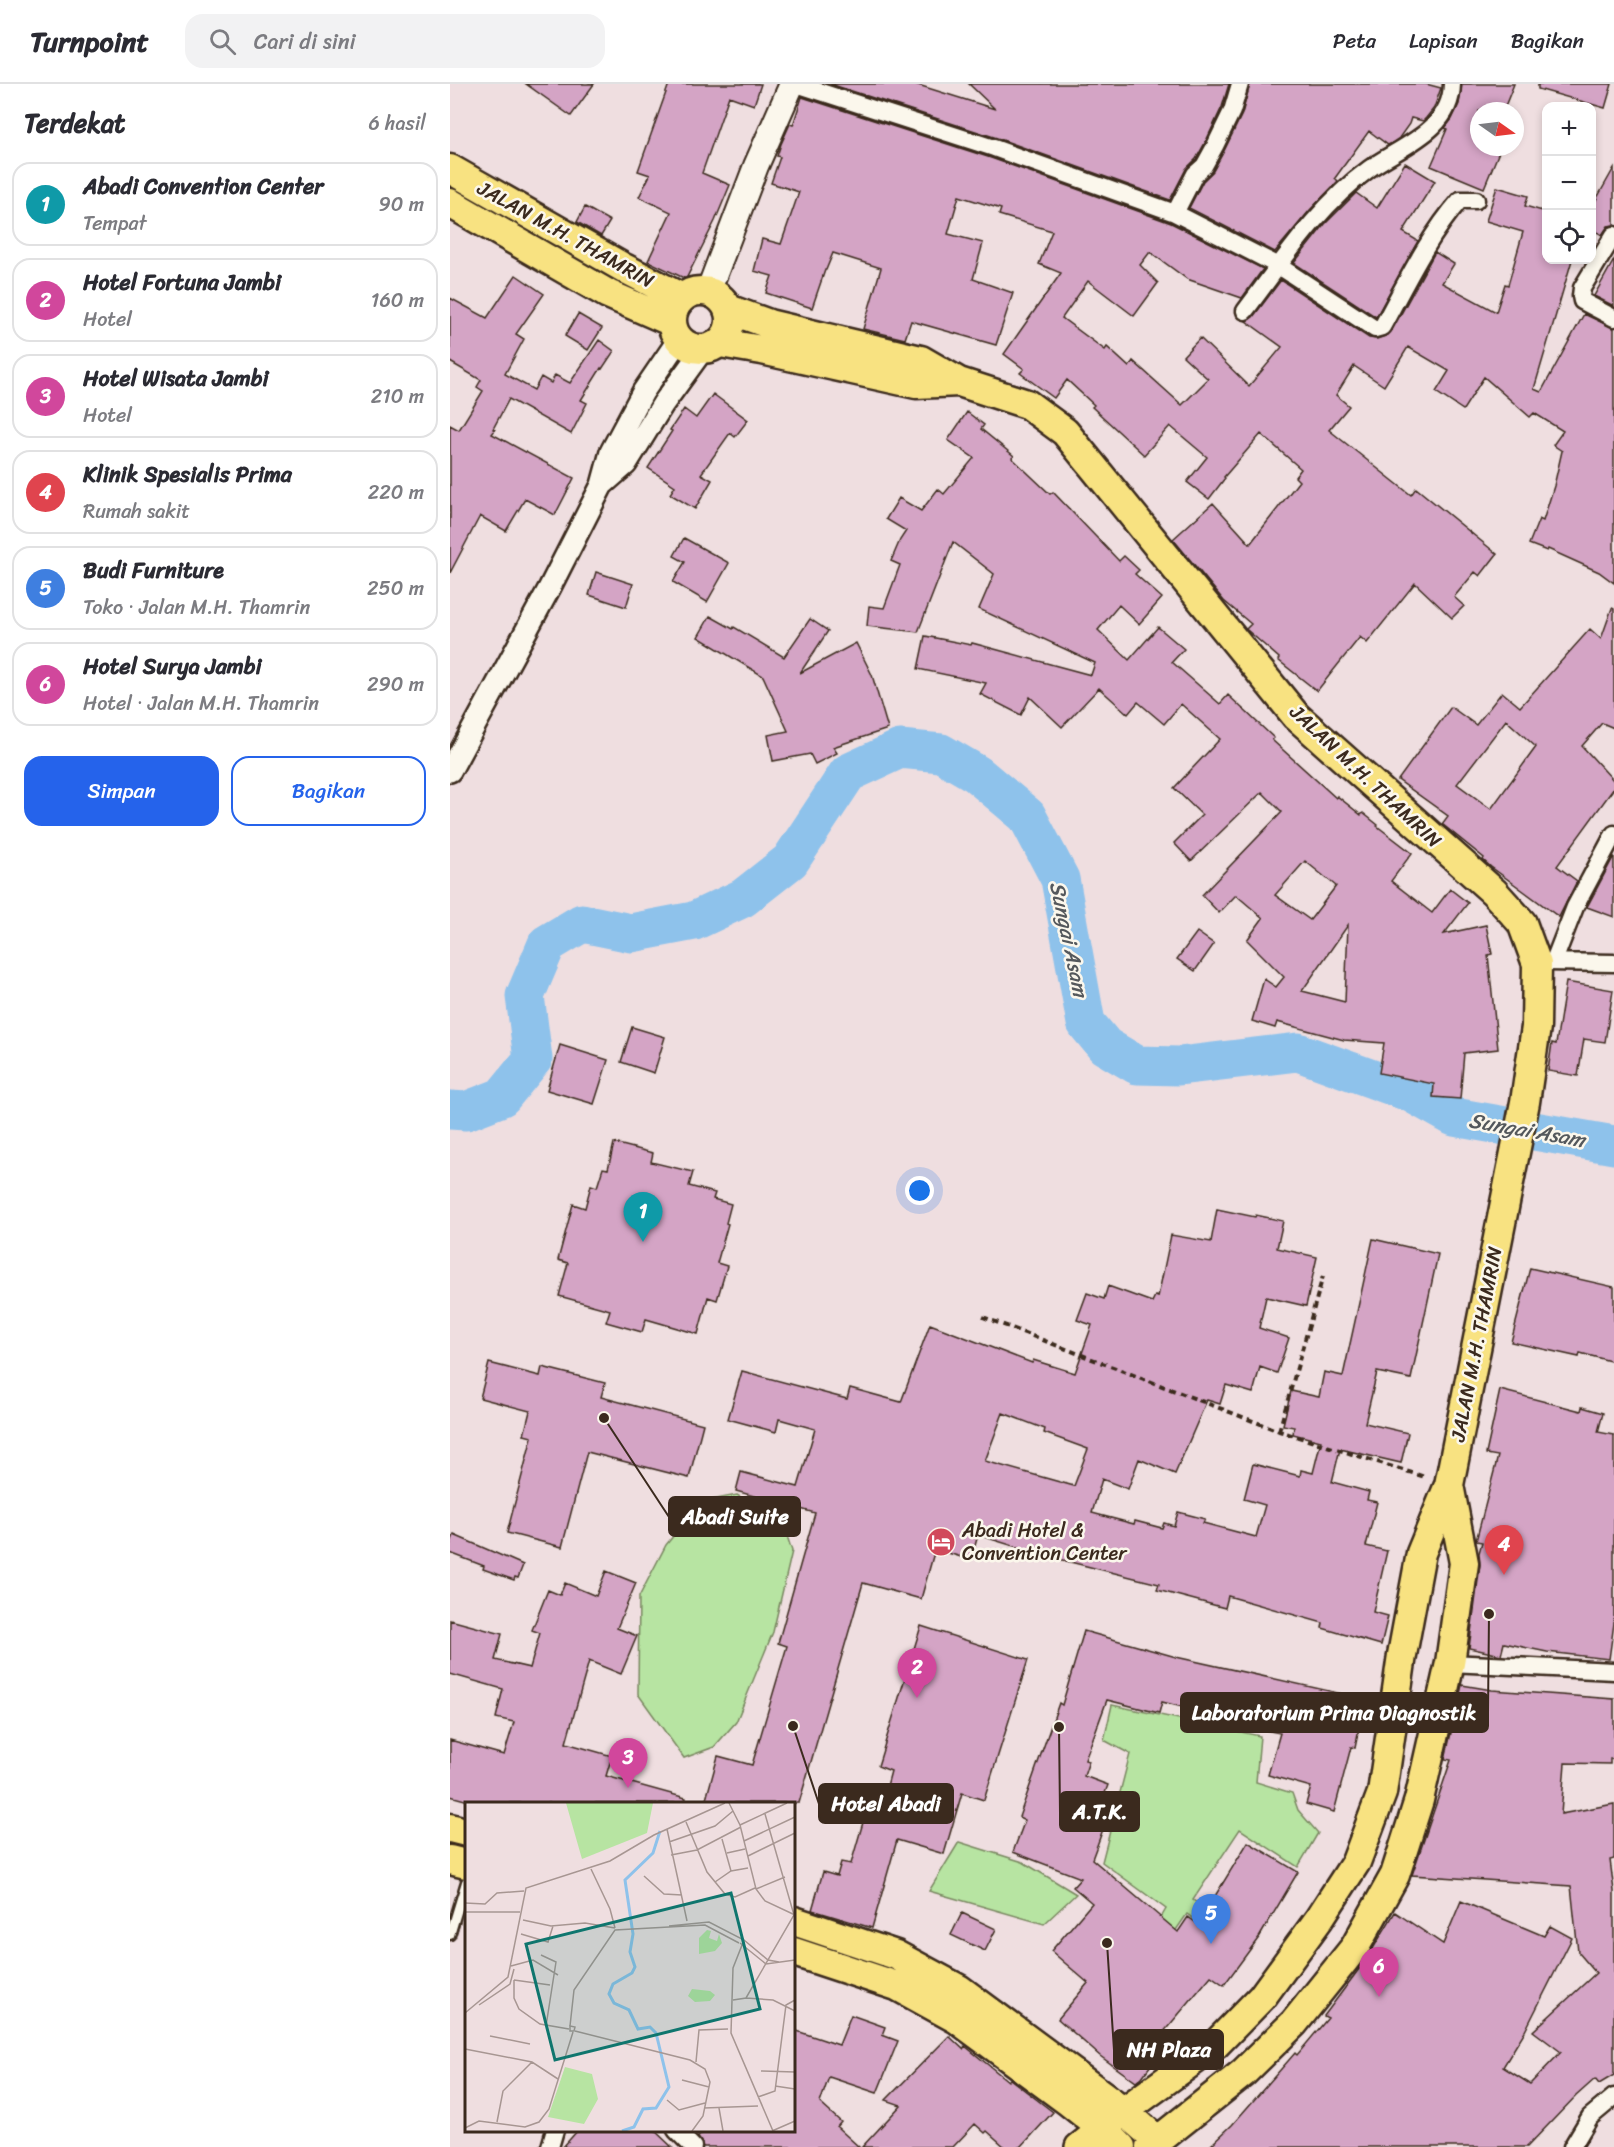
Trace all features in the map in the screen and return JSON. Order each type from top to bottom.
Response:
[{"type":"highway","name":"JALAN M.H. THAMRIN","points":[[450,170],[624,268],[699,322]]},
{"type":"highway","name":"JALAN M.H. THAMRIN","points":[[450,203],[608,294],[699,322],[770,324],[921,360],[959,382],[1027,404],[1065,432],[1296,716],[1494,892],[1522,923],[1546,962],[1525,1102],[1449,1485],[1421,1553],[1402,1655],[1382,1793],[1356,1862],[1319,1919],[1262,1997],[1215,2044],[1116,2129]]},
{"type":"highway","name":"JALAN M.H. THAMRIN","points":[[1157,2145],[1243,2073],[1294,2023],[1355,1947],[1395,1875],[1419,1800],[1450,1663],[1464,1563],[1449,1485]]},
{"type":"highway","points":[[450,1828],[465,1832]]},
{"type":"highway","points":[[450,1860],[465,1864]]},
{"type":"highway","points":[[795,1921],[896,1955],[959,1989],[1116,2129]]},
{"type":"highway","points":[[795,1952],[897,1986],[957,2019],[1116,2129],[1157,2145]]},
{"type":"main road","points":[[699,322],[756,166],[794,84]]},
{"type":"main road","points":[[1079,2147],[1116,2129]]},
{"type":"street","points":[[794,84],[994,148],[1175,213],[1279,266],[1375,329],[1382,327],[1438,227],[1460,200],[1476,200]]},
{"type":"street","points":[[1175,213],[1196,174],[1204,166],[1215,146],[1232,111],[1240,84]]},
{"type":"street","points":[[1245,311],[1314,221],[1346,188],[1371,168],[1405,148],[1434,126],[1444,114],[1452,92],[1452,84]]},
{"type":"street","points":[[1614,235],[1582,288],[1581,296],[1582,301],[1614,318]]},
{"type":"street","points":[[450,771],[550,587],[602,485],[626,464],[663,404],[699,322]]},
{"type":"street","points":[[1614,834],[1546,962],[1614,963]]},
{"type":"street","points":[[1450,1663],[1614,1671]]},
{"type":"street","points":[[1572,2147],[1590,2117],[1614,2097]]},
{"type":"street","points":[[550,2147],[554,2132]]},
{"type":"street","points":[[678,2132],[693,2147]]},
{"type":"lane","points":[[450,1935],[465,1885]]},
{"type":"path","points":[[1279,1431],[1323,1276]]},
{"type":"path","points":[[983,1317],[1279,1431],[1449,1485]]},
{"type":"green space","points":[[737,1495],[783,1524],[792,1551],[773,1632],[736,1722],[714,1747],[684,1758],[638,1694],[639,1597],[666,1545],[701,1502]]},
{"type":"green space","points":[[1112,1705],[1260,1736],[1256,1782],[1292,1793],[1298,1810],[1318,1833],[1298,1867],[1240,1829],[1193,1900],[1250,1939],[1239,1950],[1187,1914],[1165,1946],[1151,1935],[1166,1909],[1102,1862],[1130,1754],[1104,1740]]},
{"type":"green space","points":[[959,1842],[1023,1862],[1076,1894],[1044,1924],[929,1891]]},
{"type":"building","points":[[526,84],[594,84],[571,116]]},
{"type":"building","points":[[669,84],[761,84],[754,105],[729,96],[702,173],[730,185],[686,279],[648,261],[671,212],[639,197],[650,175],[638,171]]},
{"type":"building","points":[[830,84],[915,84],[995,109],[969,84],[1229,84],[1222,107],[1206,141],[1196,159],[1186,169],[1170,200],[997,138]]},
{"type":"building","points":[[1250,84],[1426,84],[1441,88],[1434,108],[1426,118],[1423,121],[1411,118],[1399,138],[1390,144],[1388,145],[1369,131],[1335,178],[1338,181],[1275,252],[1189,208],[1203,181],[1213,171],[1224,151],[1242,114]]},
{"type":"building","points":[[1462,84],[1514,84],[1507,102],[1470,102],[1470,156],[1497,156],[1484,188],[1431,166],[1447,129],[1445,128],[1459,104]]},
{"type":"building","points":[[1538,84],[1612,84],[1605,108],[1596,105],[1596,102],[1584,102],[1538,89]]},
{"type":"building","points":[[802,97],[991,158],[1171,223],[1263,269],[1242,298],[1187,279],[1150,252],[1140,265],[1158,283],[1134,316],[1088,281],[1062,318],[1105,350],[1107,347],[1129,367],[1133,361],[1182,405],[1208,379],[1183,356],[1200,338],[1249,386],[1282,347],[1246,321],[1253,317],[1281,280],[1369,338],[1377,339],[1391,332],[1435,252],[1454,264],[1442,283],[1496,312],[1505,284],[1508,285],[1523,232],[1486,221],[1497,187],[1528,196],[1525,206],[1542,211],[1542,264],[1571,264],[1534,389],[1541,392],[1584,314],[1614,328],[1614,583],[1599,572],[1548,549],[1547,551],[1529,544],[1539,519],[1543,521],[1554,486],[1562,451],[1553,445],[1563,431],[1534,413],[1530,417],[1484,377],[1463,410],[1436,392],[1449,371],[1408,347],[1384,386],[1354,366],[1336,395],[1349,406],[1329,430],[1411,495],[1416,488],[1497,554],[1480,576],[1475,572],[1454,597],[1464,606],[1452,618],[1415,583],[1367,643],[1360,637],[1317,691],[1278,660],[1279,658],[1246,629],[1251,624],[1224,601],[1173,539],[1213,503],[1250,544],[1299,481],[1295,477],[1301,469],[1261,434],[1224,477],[1209,499],[1187,482],[1207,457],[1170,426],[1144,455],[1092,407],[1094,405],[1067,380],[1054,398],[1020,373],[1024,369],[1004,354],[1061,273],[1039,264],[1052,231],[999,215],[1001,209],[959,196],[948,234],[983,243],[973,279],[1013,293],[996,345],[911,321],[905,339],[863,329],[881,268],[833,253],[812,308],[766,293],[772,276],[754,271],[762,239],[781,244],[799,192],[771,183],[780,157],[777,156],[781,144],[790,124],[793,125]]},
{"type":"building","points":[[1405,163],[1435,181],[1403,232],[1418,241],[1376,317],[1294,263],[1325,224],[1356,193],[1377,208]]},
{"type":"building","points":[[1614,168],[1614,225],[1608,226],[1602,235],[1596,231],[1596,200]]},
{"type":"building","points":[[585,207],[610,221],[601,236],[577,222]]},
{"type":"building","points":[[1614,260],[1614,306],[1594,296]]},
{"type":"building","points":[[516,275],[544,294],[516,334],[524,339],[505,374],[534,390],[541,377],[551,383],[555,375],[570,383],[599,340],[614,351],[581,400],[587,403],[571,434],[509,399],[492,434],[574,478],[555,515],[525,499],[506,531],[480,516],[450,573],[450,425],[459,430],[483,391],[477,387],[481,380],[450,362],[450,298],[487,318]]},
{"type":"building","points":[[578,314],[602,328],[588,350],[565,336]]},
{"type":"building","points":[[713,394],[748,420],[735,437],[730,433],[701,474],[712,480],[695,509],[670,494],[675,486],[648,468],[684,409],[696,418]]},
{"type":"building","points":[[967,412],[984,425],[981,429],[1014,456],[1012,458],[1050,494],[1053,492],[1119,561],[1124,556],[1139,570],[1135,574],[1162,598],[1139,624],[1119,605],[1098,630],[1129,660],[1158,627],[1184,649],[1172,662],[1220,704],[1228,695],[1274,738],[1272,740],[1336,798],[1337,796],[1361,815],[1363,813],[1412,853],[1391,881],[1432,913],[1450,889],[1468,903],[1444,934],[1486,925],[1492,954],[1488,955],[1498,1049],[1464,1053],[1460,1099],[1433,1097],[1434,1084],[1379,1073],[1384,1043],[1344,1040],[1277,1022],[1275,1028],[1252,1021],[1264,979],[1276,987],[1284,977],[1247,940],[1263,918],[1236,895],[1219,913],[1202,895],[1282,812],[1262,792],[1191,861],[1174,843],[1202,815],[1174,788],[1220,739],[1181,704],[1164,724],[1138,702],[1128,714],[1099,688],[1062,727],[1030,697],[1021,715],[980,694],[986,683],[918,669],[925,636],[971,645],[972,643],[1091,675],[1095,663],[979,609],[994,574],[953,542],[918,632],[867,626],[869,606],[884,608],[900,565],[891,561],[906,531],[886,519],[899,498],[921,511],[938,489],[944,494],[974,458],[948,440]],"holes":[[[1305,861],[1336,886],[1310,920],[1275,895]],[[1348,925],[1345,1002],[1302,991]]]},
{"type":"building","points":[[684,538],[729,563],[707,602],[673,582],[685,562],[674,556]]},
{"type":"building","points":[[596,572],[633,584],[626,607],[589,595]]},
{"type":"building","points":[[1612,608],[1614,609],[1614,728],[1602,723],[1582,746],[1614,781],[1614,788],[1557,866],[1577,881],[1559,917],[1491,867],[1483,860],[1484,858],[1442,824],[1448,816],[1398,780],[1451,707],[1476,725],[1502,692],[1520,707],[1590,629],[1601,639]],"holes":[[[1506,720],[1536,747],[1491,809],[1457,784]]]},
{"type":"building","points":[[710,616],[733,629],[734,627],[784,657],[810,619],[828,631],[800,673],[856,643],[872,675],[888,729],[833,747],[837,753],[815,764],[810,754],[773,761],[768,735],[788,731],[763,676],[698,637]]},
{"type":"building","points":[[1614,856],[1614,917],[1587,907]]},
{"type":"building","points":[[1197,932],[1214,944],[1195,971],[1177,959]]},
{"type":"building","points":[[1566,982],[1613,990],[1605,1042],[1584,1039],[1578,1076],[1548,1071],[1552,1043],[1556,1044]]},
{"type":"building","points":[[632,1027],[665,1037],[654,1073],[621,1062]]},
{"type":"building","points":[[560,1045],[608,1060],[594,1104],[547,1090]]},
{"type":"building","points":[[614,1143],[653,1153],[651,1162],[693,1172],[689,1186],[715,1193],[713,1199],[731,1204],[717,1263],[727,1266],[717,1300],[708,1297],[698,1334],[646,1319],[642,1332],[606,1322],[610,1310],[559,1296],[568,1263],[558,1260],[573,1204],[585,1208],[591,1185],[597,1187],[603,1168],[608,1169]]},
{"type":"building","points":[[1217,1209],[1283,1221],[1277,1248],[1317,1257],[1306,1306],[1266,1297],[1259,1328],[1289,1338],[1277,1373],[1260,1367],[1253,1393],[1226,1385],[1220,1404],[1207,1400],[1175,1474],[1139,1459],[1128,1489],[1102,1479],[1092,1513],[1134,1524],[1135,1521],[1162,1528],[1164,1523],[1174,1526],[1178,1512],[1205,1519],[1203,1523],[1256,1537],[1265,1505],[1244,1499],[1253,1464],[1300,1476],[1301,1470],[1313,1473],[1321,1441],[1293,1434],[1294,1427],[1283,1425],[1291,1391],[1319,1397],[1324,1372],[1343,1376],[1373,1239],[1438,1254],[1411,1379],[1377,1372],[1365,1423],[1408,1433],[1401,1463],[1340,1449],[1332,1482],[1369,1492],[1367,1500],[1377,1502],[1366,1546],[1387,1551],[1373,1612],[1388,1616],[1381,1645],[1322,1628],[1323,1623],[1228,1596],[1225,1608],[1157,1590],[1159,1584],[1046,1556],[978,1535],[971,1560],[935,1549],[921,1599],[863,1583],[799,1803],[705,1802],[718,1756],[752,1765],[787,1646],[778,1643],[815,1513],[736,1491],[741,1472],[798,1487],[815,1429],[779,1419],[776,1432],[728,1419],[742,1371],[847,1399],[850,1388],[901,1402],[930,1324],[1032,1363],[1033,1360],[1075,1373],[1092,1325],[1077,1320],[1087,1293],[1104,1299],[1108,1286],[1152,1302],[1155,1296],[1158,1297],[1171,1235],[1211,1242]],"holes":[[[1003,1413],[1045,1429],[1044,1433],[1088,1449],[1074,1486],[985,1461]]]},
{"type":"building","points":[[1530,1268],[1614,1287],[1614,1362],[1580,1353],[1579,1357],[1511,1342]]},
{"type":"building","points":[[489,1363],[540,1376],[542,1367],[605,1383],[601,1397],[703,1424],[689,1478],[587,1452],[562,1547],[507,1533],[532,1437],[524,1435],[530,1411],[480,1398]]},
{"type":"building","points":[[1500,1390],[1581,1411],[1582,1407],[1603,1413],[1598,1432],[1614,1435],[1614,1623],[1609,1659],[1547,1652],[1504,1643],[1501,1655],[1469,1648],[1482,1542],[1476,1541],[1498,1456],[1486,1454]]},
{"type":"building","points":[[454,1535],[523,1565],[518,1578],[515,1577],[514,1580],[483,1569],[484,1566],[450,1553]]},
{"type":"building","points":[[606,1571],[636,1583],[617,1628],[637,1636],[621,1674],[589,1661],[566,1743],[612,1756],[606,1776],[686,1798],[685,1802],[472,1802],[450,1796],[450,1740],[504,1755],[514,1722],[496,1718],[503,1689],[450,1674],[450,1620],[502,1634],[495,1660],[530,1668],[540,1633],[532,1630],[548,1590],[560,1595],[565,1583],[596,1596]]},
{"type":"building","points":[[921,1626],[1028,1660],[984,1800],[962,1793],[944,1854],[897,1840],[872,1928],[812,1910],[823,1872],[837,1876],[841,1862],[851,1864],[866,1812],[879,1816],[891,1771],[878,1766]]},
{"type":"building","points":[[1084,1631],[1176,1657],[1365,1699],[1355,1748],[1351,1747],[1334,1812],[1306,1804],[1311,1787],[1268,1775],[1280,1733],[1162,1702],[1159,1713],[1107,1700],[1085,1760],[1089,1761],[1084,1776],[1108,1785],[1105,1793],[1115,1797],[1092,1859],[1178,1932],[1188,1917],[1198,1924],[1248,1842],[1298,1872],[1260,1936],[1224,1985],[1211,1976],[1151,2047],[1160,2053],[1136,2082],[1100,2056],[1058,2019],[1088,1983],[1051,1951],[1092,1903],[1073,1887],[1081,1878],[1013,1852],[1025,1820],[1019,1817],[1059,1703],[1062,1705]]},
{"type":"building","points":[[1462,1685],[1492,1690],[1614,1699],[1614,1759],[1610,1759],[1610,1764],[1565,1763],[1561,1814],[1614,1804],[1614,1859],[1610,1860],[1614,1891],[1614,2075],[1599,2084],[1595,2079],[1527,2147],[1209,2147],[1232,2125],[1295,2053],[1297,2055],[1328,2018],[1324,2016],[1368,1957],[1395,1912],[1443,1944],[1461,1901],[1544,1936],[1550,1926],[1572,1938],[1525,2031],[1503,2067],[1530,2084],[1561,2052],[1533,2031],[1596,1973],[1578,1952],[1571,1886],[1412,1875],[1451,1760],[1445,1759]]},
{"type":"building","points":[[962,1913],[996,1929],[985,1951],[951,1935]]},
{"type":"building","points":[[851,2015],[885,2027],[882,2035],[898,2041],[877,2093],[829,2077],[820,2103],[841,2122],[837,2127],[859,2147],[703,2147],[698,2137],[703,2132],[795,2132],[795,2030],[839,2045]]},
{"type":"building","points":[[949,2036],[963,2049],[965,2046],[1008,2081],[1010,2079],[1053,2112],[1021,2147],[1005,2147],[975,2124],[953,2147],[862,2147],[901,2105],[886,2100]]},
{"type":"building","points":[[576,2132],[656,2132],[672,2147],[563,2147]]},
{"type":"waterway","name":"Sungai Asam","points":[[450,1110],[466,1111],[502,1097],[533,1059],[525,996],[547,944],[582,923],[631,933],[694,921],[743,898],[790,861],[848,773],[900,749],[941,753],[977,774],[1027,816],[1060,879],[1086,1023],[1105,1046],[1137,1065],[1179,1066],[1298,1052],[1411,1093],[1454,1117],[1614,1145]]},
{"type":"place","name":"Abadi Convention Center","points":[[643,1242]]},
{"type":"place","name":"Abadi Suite","points":[[604,1418]]},
{"type":"place","name":"Abadi Hotel & Convention Center","points":[[941,1542]]},
{"type":"place","name":"Klinik Spesialis Prima","points":[[1504,1575]]},
{"type":"place","name":"Laboratorium Prima Diagnostik","points":[[1489,1614]]},
{"type":"place","name":"Hotel Fortuna Jambi","points":[[917,1698]]},
{"type":"place","name":"Hotel Abadi","points":[[793,1726]]},
{"type":"place","name":"A.T.K.","points":[[1059,1727]]},
{"type":"place","name":"Hotel Wisata Jambi","points":[[628,1788]]},
{"type":"place","name":"NH Plaza","points":[[1107,1943]]},
{"type":"place","name":"Budi Furniture","points":[[1211,1944]]},
{"type":"place","name":"Hotel Surya Jambi","points":[[1379,1997]]}]
